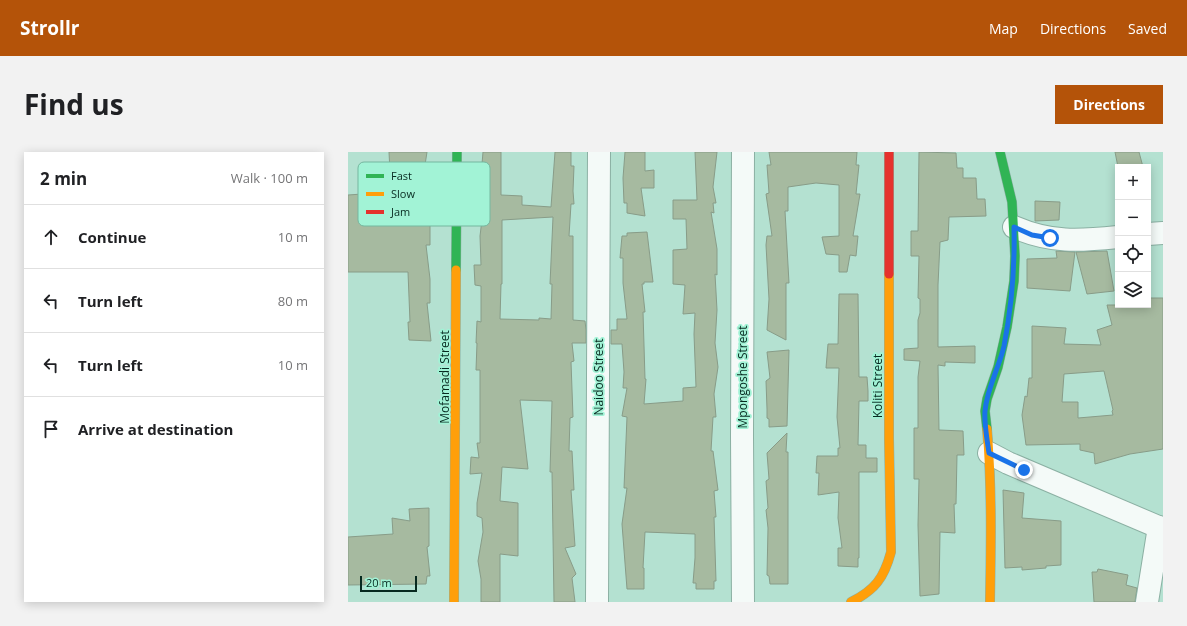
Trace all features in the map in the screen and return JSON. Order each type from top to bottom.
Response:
[{"type":"street","name":"Mofamadi Street","points":[[457,152],[457,162]]},
{"type":"street","name":"Naidoo Street","points":[[597,602],[599,152]]},
{"type":"street","name":"Mpongoshe Street","points":[[743,152],[743,602]]},
{"type":"street","name":"Koliti Street","points":[[851,602],[866,594],[883,576],[889,562],[891,552],[889,438],[889,152]]},
{"type":"street","points":[[990,602],[991,521],[989,453],[985,411],[987,399],[998,367],[1007,327],[1014,281],[1014,227],[1012,202],[1000,152]]},
{"type":"street","name":"Mofamadi Street","points":[[454,602],[457,226]]},
{"type":"street","points":[[1014,227],[1032,235],[1072,241],[1115,238]]},
{"type":"street","points":[[1151,234],[1163,233]]},
{"type":"street","points":[[989,453],[1013,465],[1161,528],[1147,602]]},
{"type":"building","points":[[389,152],[427,152],[425,162],[390,162]]},
{"type":"building","points":[[483,152],[501,152],[501,195],[522,196],[522,205],[551,207],[555,152],[571,152],[571,166],[574,166],[574,204],[571,204],[569,236],[573,236],[573,320],[585,321],[586,330],[586,343],[572,343],[574,361],[571,362],[573,417],[570,418],[569,451],[572,451],[574,490],[571,490],[575,546],[565,548],[576,574],[572,578],[575,602],[554,602],[552,472],[550,472],[552,401],[520,400],[528,469],[502,467],[500,501],[518,503],[518,556],[500,554],[500,602],[481,602],[481,579],[478,561],[483,532],[482,518],[477,516],[477,503],[482,473],[470,474],[471,457],[479,458],[477,443],[480,443],[480,370],[476,370],[476,343],[477,321],[481,322],[481,286],[475,285],[474,265],[481,265],[481,226],[490,226],[490,162],[482,162]],"holes":[[[553,217],[550,284],[552,284],[551,319],[500,319],[502,284],[502,220]]]},
{"type":"building","points":[[625,152],[645,152],[645,171],[654,170],[654,188],[641,188],[645,216],[627,213],[627,203],[624,203],[623,178]]},
{"type":"building","points":[[695,152],[717,152],[713,187],[716,203],[713,203],[714,213],[711,212],[717,249],[717,275],[715,274],[717,310],[715,343],[718,367],[714,394],[716,417],[713,417],[711,451],[713,451],[718,490],[714,491],[716,517],[714,517],[716,581],[714,581],[714,589],[696,589],[696,583],[693,583],[695,534],[645,532],[643,568],[644,589],[627,589],[622,524],[627,488],[624,488],[627,417],[622,416],[627,388],[623,388],[624,372],[622,344],[611,344],[611,330],[617,330],[617,319],[627,319],[623,283],[623,258],[620,258],[622,236],[627,236],[627,233],[647,232],[653,282],[644,282],[644,284],[642,284],[645,312],[643,312],[646,379],[644,404],[683,401],[683,388],[696,387],[694,334],[695,313],[683,314],[685,285],[673,284],[673,250],[687,249],[686,219],[673,219],[673,200],[697,200]]},
{"type":"building","points":[[769,152],[857,152],[856,165],[859,165],[856,194],[860,194],[853,236],[858,236],[856,256],[850,255],[847,272],[839,272],[839,255],[826,254],[822,237],[839,236],[839,185],[816,183],[788,187],[788,211],[785,211],[789,283],[786,283],[786,340],[767,330],[769,299],[766,245],[767,236],[772,236],[766,194],[769,193],[767,165],[771,165]]},
{"type":"building","points":[[919,152],[956,153],[957,168],[963,168],[963,178],[976,178],[977,199],[985,199],[986,216],[949,217],[948,240],[940,242],[938,347],[975,346],[975,363],[945,362],[945,366],[938,365],[939,430],[963,431],[964,455],[957,455],[956,504],[954,504],[955,533],[940,532],[939,594],[920,596],[918,525],[919,479],[914,479],[914,428],[918,428],[918,377],[920,361],[904,360],[904,349],[918,348],[918,320],[920,313],[920,299],[918,298],[919,256],[911,256],[911,231],[918,231]]},
{"type":"building","points":[[1115,152],[1139,152],[1142,164],[1117,164]]},
{"type":"building","points":[[358,194],[358,226],[430,226],[430,245],[426,245],[430,279],[430,303],[427,303],[431,341],[409,340],[408,322],[410,322],[408,272],[348,272],[348,195]]},
{"type":"building","points":[[1035,201],[1060,202],[1059,220],[1035,221]]},
{"type":"building","points":[[1056,251],[1075,252],[1070,291],[1027,288],[1027,259],[1057,258]]},
{"type":"building","points":[[1107,251],[1114,291],[1087,294],[1076,252]]},
{"type":"building","points":[[839,294],[858,294],[859,377],[867,377],[868,401],[859,401],[858,445],[866,445],[866,458],[877,458],[877,472],[859,472],[858,567],[838,566],[838,548],[842,548],[838,518],[839,492],[818,495],[819,473],[816,473],[817,456],[838,456],[838,448],[840,448],[837,417],[839,368],[826,368],[828,344],[838,344]]},
{"type":"building","points":[[1151,298],[1163,298],[1163,449],[1130,454],[1095,464],[1094,453],[1080,450],[1080,444],[1026,445],[1022,415],[1025,396],[1027,397],[1029,378],[1032,378],[1032,326],[1066,328],[1064,344],[1101,345],[1097,330],[1112,325],[1107,305],[1115,305],[1115,308],[1151,308]],"holes":[[[1104,371],[1113,415],[1078,418],[1078,402],[1062,402],[1064,374]]]},
{"type":"building","points":[[789,350],[787,426],[769,427],[769,419],[767,418],[766,381],[770,378],[767,352]]},
{"type":"building","points":[[787,433],[788,584],[770,584],[769,576],[767,575],[768,528],[766,510],[768,508],[766,481],[769,479],[767,453]]},
{"type":"building","points":[[1003,490],[1024,493],[1022,518],[1061,521],[1061,565],[1022,570],[1022,567],[1005,568]]},
{"type":"building","points":[[429,508],[429,546],[427,547],[430,576],[427,576],[426,584],[348,585],[348,537],[393,534],[392,518],[410,521],[409,509]]},
{"type":"building","points":[[1098,569],[1128,575],[1126,585],[1137,588],[1135,602],[1094,602],[1092,572],[1097,572]]},
{"type":"traffic: fast","points":[[457,152],[457,162]]},
{"type":"traffic: fast","points":[[987,429],[985,411],[987,399],[998,367],[1007,327],[1014,281],[1015,256],[1012,202],[1000,152]]},
{"type":"traffic: fast","points":[[456,226],[456,270]]},
{"type":"traffic: slow","points":[[454,602],[456,270]]},
{"type":"traffic: slow","points":[[851,602],[872,588],[882,576],[891,552],[889,274]]},
{"type":"traffic: slow","points":[[987,429],[989,450],[991,537],[990,602]]},
{"type":"traffic: jam","points":[[889,152],[889,274]]},
{"type":"route","points":[[1024,470],[989,453],[985,411],[987,399],[998,367],[1007,327],[1014,281],[1014,227],[1032,235],[1050,238]]}]
